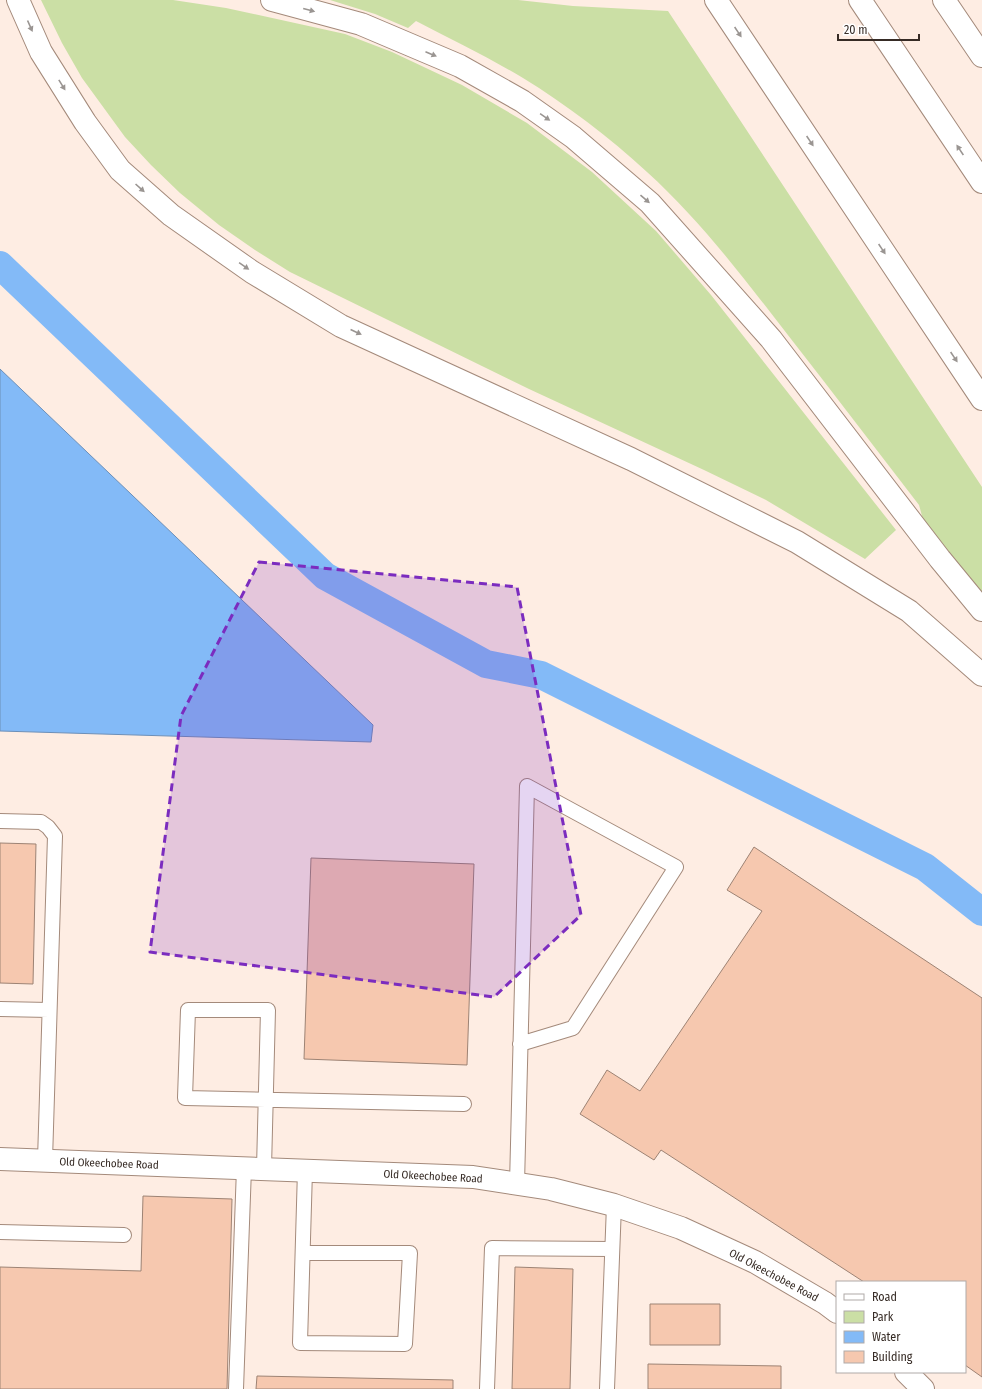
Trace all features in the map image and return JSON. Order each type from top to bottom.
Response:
[{"type":"main road","points":[[18,0],[41,52],[85,122],[120,170],[170,215],[252,272],[341,326],[631,459],[797,542],[909,611],[982,675]]},
{"type":"main road","points":[[272,0],[361,24],[460,66],[522,101],[573,137],[644,198],[771,339],[940,559],[982,610]]},
{"type":"main road","points":[[716,0],[982,399]]},
{"type":"main road","points":[[860,0],[982,182]]},
{"type":"main road","points":[[944,0],[982,56]]},
{"type":"main road","name":"Old Okeechobee Road","points":[[0,1159],[473,1177],[551,1189],[614,1204],[681,1228],[755,1262],[825,1303],[836,1311]]},
{"type":"main road","points":[[907,1373],[924,1389]]},
{"type":"lane","points":[[517,1184],[520,1044],[527,786],[676,867],[573,1028],[520,1044]]},
{"type":"lane","points":[[0,821],[41,822],[48,827],[55,836],[45,1160]]},
{"type":"lane","points":[[0,1009],[49,1010]]},
{"type":"lane","points":[[236,1389],[254,1168],[265,1099],[268,1010],[188,1010],[185,1098],[265,1099],[464,1104]]},
{"type":"lane","points":[[303,1253],[410,1253],[405,1344],[300,1343],[305,1170]]},
{"type":"lane","points":[[608,1389],[614,1204]]},
{"type":"lane","points":[[0,1232],[124,1235]]},
{"type":"lane","points":[[487,1389],[492,1248],[612,1249]]},
{"type":"highlighted area","points":[[259,562],[517,587],[581,915],[494,997],[150,952],[181,716]]},
{"type":"green space","points":[[41,0],[173,0],[226,8],[345,34],[392,52],[462,85],[527,123],[592,172],[656,231],[711,295],[896,530],[865,559],[766,500],[529,389],[290,272],[219,225],[180,193],[125,137],[82,78],[62,43]]},
{"type":"green space","points":[[330,0],[518,0],[573,6],[668,11],[982,487],[982,595],[924,523],[919,505],[723,252],[667,191],[647,172],[618,146],[572,110],[497,63],[416,21],[408,28],[375,14]]},
{"type":"water","points":[[0,369],[373,725],[371,742],[0,731]]},
{"type":"building","points":[[0,843],[36,844],[33,984],[0,983]]},
{"type":"building","points":[[754,847],[982,998],[982,1377],[966,1366],[966,1281],[862,1281],[661,1150],[654,1160],[580,1114],[607,1070],[640,1091],[762,911],[727,890]]},
{"type":"building","points":[[311,858],[474,864],[467,1065],[304,1059]]},
{"type":"building","points":[[143,1196],[232,1199],[227,1389],[0,1389],[0,1267],[141,1271]]},
{"type":"building","points":[[515,1267],[573,1269],[570,1389],[512,1389]]},
{"type":"building","points":[[650,1304],[720,1304],[720,1345],[650,1345]]},
{"type":"building","points":[[648,1364],[781,1366],[781,1389],[648,1389]]},
{"type":"building","points":[[257,1376],[453,1380],[453,1389],[256,1389]]},
{"type":"waterway","points":[[0,265],[325,576],[486,664],[541,675],[925,867],[982,912]]}]
